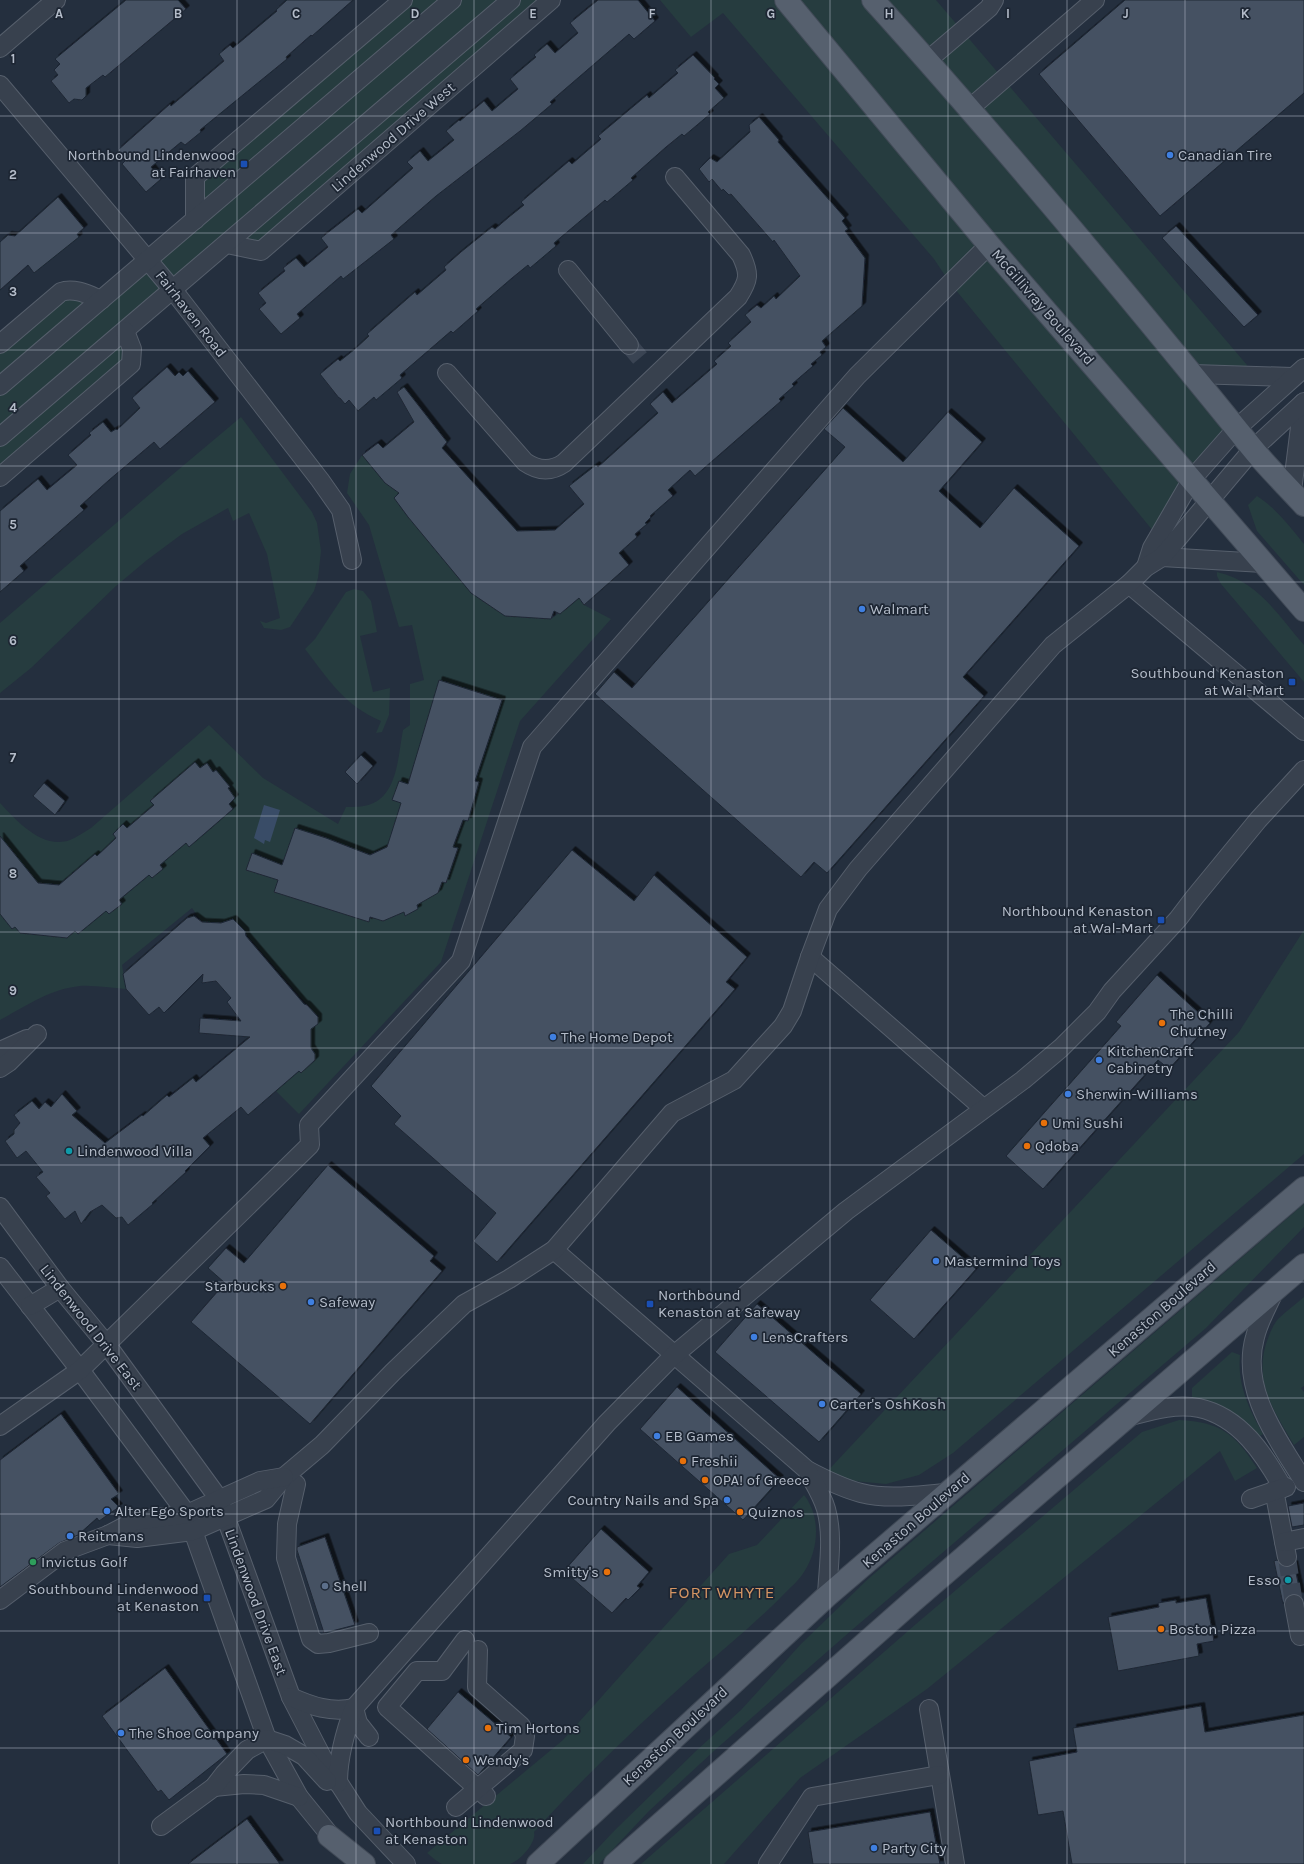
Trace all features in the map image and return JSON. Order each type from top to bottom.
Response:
[{"type":"main road","name":"McGillivray Boulevard","points":[[786,0],[990,245],[1304,610]]},
{"type":"main road","points":[[873,0],[928,60],[1193,374],[1253,449],[1298,498]]},
{"type":"main road","name":"Kenaston Boulevard","points":[[538,1864],[827,1596],[1304,1188]]},
{"type":"main road","points":[[615,1864],[913,1601],[1304,1265]]},
{"type":"main road","points":[[329,1836],[364,1864]]},
{"type":"street","points":[[0,48],[56,0]]},
{"type":"street","points":[[195,220],[195,178],[403,0]]},
{"type":"street","points":[[0,386],[452,0]]},
{"type":"street","name":"Lindenwood Drive West","points":[[0,437],[511,0]]},
{"type":"street","name":"Lindenwood Drive West","points":[[227,244],[261,251],[551,0]]},
{"type":"street","points":[[928,60],[989,8],[994,0]]},
{"type":"street","points":[[969,109],[1095,0]]},
{"type":"street","name":"Fairhaven Road","points":[[0,85],[173,290],[341,510],[352,560]]},
{"type":"street","points":[[447,373],[525,462],[533,468],[544,470],[556,468],[564,463],[738,297],[746,286],[748,276],[741,255],[675,177]]},
{"type":"street","points":[[0,1426],[80,1370],[310,1145],[309,1125],[461,961],[532,747],[857,376],[990,245]]},
{"type":"street","points":[[568,270],[629,345]]},
{"type":"street","points":[[0,344],[61,292],[67,290],[80,292],[101,300]]},
{"type":"street","points":[[0,477],[131,364],[132,349],[125,331]]},
{"type":"street","points":[[1193,374],[1298,372]]},
{"type":"street","points":[[1146,567],[1152,548],[1192,479],[1237,428],[1298,372]]},
{"type":"street","points":[[108,1535],[137,1538],[193,1531],[266,1499],[290,1481],[322,1445],[393,1372],[464,1304],[509,1279],[554,1250],[672,1113],[734,1080],[783,1026],[792,1011],[828,910],[858,869],[1053,645],[1129,584],[1146,567],[1162,558],[1253,449],[1304,403]]},
{"type":"street","points":[[1298,498],[1304,403]]},
{"type":"street","points":[[1162,558],[1263,563]]},
{"type":"street","points":[[1129,584],[1304,731]]},
{"type":"street","points":[[162,1826],[214,1787],[242,1755],[256,1744],[267,1739],[286,1745],[299,1753],[312,1764],[322,1778],[331,1785],[340,1787],[339,1761],[354,1708],[607,1423],[673,1356],[846,1210],[1023,1080],[1061,1048],[1097,1012],[1112,992],[1178,919],[1258,820],[1304,770]]},
{"type":"street","points":[[810,957],[983,1108]]},
{"type":"street","points":[[0,1051],[37,1034],[10,1062],[0,1068]]},
{"type":"street","name":"Lindenwood Drive East","points":[[0,1207],[60,1288],[107,1344],[219,1499],[291,1697],[340,1787],[358,1813],[406,1864]]},
{"type":"street","points":[[554,1250],[673,1356],[806,1470],[849,1489],[876,1496],[892,1497],[947,1493]]},
{"type":"street","points":[[0,1267],[80,1370],[187,1514],[267,1739],[299,1797],[329,1836],[354,1864]]},
{"type":"street","points":[[30,1306],[60,1288]]},
{"type":"street","points":[[1251,1499],[1278,1489],[1304,1482],[1264,1413],[1255,1390],[1252,1372],[1252,1355],[1255,1337],[1275,1291]]},
{"type":"street","points":[[1126,1417],[1171,1408],[1198,1408],[1210,1412],[1232,1424],[1251,1440],[1269,1463],[1278,1489],[1285,1550],[1304,1538]]},
{"type":"street","points":[[806,1470],[821,1497],[828,1521],[829,1545],[827,1596]]},
{"type":"street","points":[[0,1600],[65,1551],[108,1535],[135,1521],[187,1514],[260,1481],[290,1481]]},
{"type":"street","points":[[290,1481],[286,1558],[311,1639],[318,1644],[369,1634]]},
{"type":"street","points":[[1294,1604],[1300,1636]]},
{"type":"street","points":[[456,1807],[482,1792],[523,1750],[525,1736],[521,1726],[477,1687],[472,1645],[442,1671],[417,1671],[387,1707],[482,1792]]},
{"type":"street","points":[[291,1697],[310,1705],[326,1709],[354,1708]]},
{"type":"street","points":[[354,1708],[358,1723],[368,1737]]},
{"type":"street","points":[[929,1709],[955,1864]]},
{"type":"street","points":[[768,1864],[812,1796],[939,1775]]},
{"type":"street","points":[[214,1787],[264,1785],[299,1797]]},
{"type":"green space","points":[[403,0],[551,0],[261,251],[227,244],[125,331],[131,364],[0,477],[0,344],[61,292],[101,300],[195,220],[195,177]]},
{"type":"green space","points":[[660,0],[936,0],[1247,365],[1243,375],[1193,374],[1237,428],[1158,537],[950,283],[934,259],[723,13],[691,37]]},
{"type":"green space","points":[[241,417],[312,512],[317,523],[321,551],[318,578],[314,591],[290,627],[281,630],[264,628],[260,621],[266,623],[280,618],[267,554],[249,513],[233,521],[228,508],[182,534],[147,560],[116,586],[31,668],[0,693],[0,623]]},
{"type":"green space","points":[[362,455],[385,483],[399,493],[394,498],[471,593],[505,616],[551,619],[579,598],[584,605],[611,619],[520,721],[441,962],[299,1114],[276,1091],[311,1048],[311,1029],[318,1017],[233,919],[221,923],[202,922],[192,908],[122,965],[126,989],[91,986],[69,988],[48,994],[0,1020],[0,803],[30,832],[50,841],[60,842],[70,840],[91,828],[209,725],[263,778],[338,824],[346,807],[371,804],[380,799],[387,792],[392,783],[398,762],[403,730],[410,725],[410,684],[424,680],[412,625],[399,627],[369,525],[347,493],[350,474]]},
{"type":"green space","points":[[1257,496],[1277,512],[1304,544],[1304,585],[1257,531],[1248,505]]},
{"type":"green space","points":[[1217,572],[1245,583],[1256,591],[1276,611],[1304,645],[1304,682],[1221,584],[1217,576]]},
{"type":"green space","points":[[354,589],[363,591],[371,601],[377,632],[360,636],[373,692],[390,688],[389,715],[382,732],[376,733],[381,721],[368,715],[347,700],[338,691],[305,649],[315,639],[346,592]]},
{"type":"green space","points":[[1304,930],[1304,1154],[953,1453],[919,1475],[886,1484],[821,1478],[1239,1032]]},
{"type":"green space","points":[[1304,1204],[1304,1227],[1206,1328],[853,1629],[715,1750],[648,1812],[599,1864],[583,1864],[615,1830],[697,1750],[741,1710],[801,1644],[867,1580]]},
{"type":"green space","points":[[1304,1297],[1304,1386],[1301,1388],[1304,1392],[1304,1437],[1294,1445],[1268,1397],[1263,1372],[1263,1358],[1271,1331],[1278,1319]]},
{"type":"green space","points":[[1232,1352],[1240,1355],[1240,1376],[1242,1386],[1249,1406],[1263,1434],[1260,1436],[1246,1423],[1192,1399],[1192,1388]]},
{"type":"green space","points":[[1179,1420],[1194,1421],[1206,1424],[1226,1432],[1241,1446],[1257,1468],[1235,1481],[1220,1451],[927,1689],[800,1778],[724,1864],[641,1864],[916,1624],[1142,1432]]},
{"type":"green space","points":[[804,1495],[813,1513],[816,1533],[813,1554],[804,1572],[764,1614],[673,1694],[592,1771],[534,1832],[533,1841],[523,1855],[510,1864],[442,1864],[427,1853],[563,1740],[729,1554],[757,1545]]},
{"type":"water","points":[[264,805],[280,810],[270,842],[265,840],[264,844],[254,838]]},
{"type":"building","points":[[126,0],[178,0],[186,9],[105,77],[103,75],[86,88],[86,96],[82,100],[74,99],[69,103],[51,81],[58,75],[54,70],[60,64],[55,59]]},
{"type":"building","points":[[287,0],[353,0],[286,57],[287,59],[200,130],[201,132],[185,145],[181,142],[151,167],[161,179],[146,192],[122,164],[127,159],[118,150],[170,104],[171,106],[224,61],[219,54],[230,45],[233,48],[277,11],[276,10]]},
{"type":"building","points":[[598,0],[638,0],[655,21],[634,39],[629,34],[550,102],[552,104],[520,131],[436,196],[391,235],[394,239],[343,279],[341,276],[297,314],[300,318],[281,334],[259,309],[266,303],[258,293],[285,271],[283,268],[296,258],[304,267],[328,247],[321,238],[358,209],[362,213],[413,168],[407,162],[420,151],[428,161],[454,140],[446,131],[459,120],[460,121],[484,101],[492,111],[518,89],[510,79],[536,57],[534,55],[547,44],[555,53],[578,33],[570,23]]},
{"type":"building","name":"Canadian Tire","points":[[1125,0],[1304,0],[1304,93],[1160,216],[1039,74]]},
{"type":"building","points":[[693,55],[715,78],[714,79],[719,84],[715,88],[724,98],[708,112],[710,114],[684,136],[682,134],[666,147],[631,178],[633,180],[607,202],[605,200],[554,243],[556,246],[530,268],[528,265],[512,278],[476,309],[478,311],[453,333],[451,331],[400,375],[402,378],[376,400],[374,397],[358,411],[349,400],[345,404],[339,398],[320,374],[338,359],[340,361],[355,349],[369,336],[367,334],[415,292],[417,295],[446,270],[444,267],[461,252],[492,227],[495,229],[524,205],[521,202],[569,161],[572,164],[601,139],[598,136],[647,95],[649,98],[678,73],[675,70]]},
{"type":"building","points":[[759,117],[779,140],[778,142],[845,218],[842,221],[848,229],[845,231],[865,258],[862,306],[822,341],[826,347],[820,352],[822,355],[811,364],[813,366],[792,384],[794,386],[779,399],[781,401],[695,476],[690,470],[668,490],[673,496],[650,516],[651,517],[645,523],[647,524],[635,534],[637,537],[619,553],[629,565],[584,605],[579,598],[560,614],[554,611],[551,619],[505,616],[471,593],[394,498],[399,493],[385,483],[362,455],[378,443],[383,448],[414,422],[397,392],[404,387],[447,442],[442,448],[517,531],[555,530],[584,504],[569,486],[596,465],[598,467],[658,413],[650,404],[663,392],[672,403],[717,364],[714,361],[731,346],[728,343],[751,322],[745,315],[757,305],[761,308],[774,296],[776,299],[800,276],[774,240],[773,242],[731,194],[729,195],[723,189],[722,191],[712,179],[709,182],[699,169],[710,158],[717,162],[750,132],[749,125]]},
{"type":"building","points":[[58,197],[84,228],[77,234],[79,237],[34,273],[28,265],[0,290],[0,242],[8,235],[15,236]]},
{"type":"building","points":[[1176,226],[1258,315],[1244,327],[1162,238]]},
{"type":"building","points":[[167,367],[175,376],[179,372],[183,376],[188,371],[215,402],[160,449],[154,442],[109,480],[80,506],[84,510],[20,566],[24,571],[0,592],[0,511],[38,479],[47,490],[77,465],[68,455],[91,435],[89,433],[103,422],[111,432],[116,429],[117,430],[140,408],[132,398]]},
{"type":"building","name":"Walmart","points":[[843,408],[903,462],[948,412],[982,442],[939,491],[980,528],[1014,488],[1079,546],[963,677],[984,696],[827,873],[814,862],[801,877],[595,694],[614,672],[632,688],[845,447],[824,429]]},
{"type":"building","points":[[439,680],[502,700],[475,781],[479,782],[468,821],[463,820],[453,847],[458,848],[446,883],[442,882],[438,893],[417,905],[418,909],[405,916],[404,912],[383,921],[370,917],[369,922],[274,892],[278,880],[246,870],[252,853],[282,865],[295,828],[370,855],[387,847],[401,803],[392,800],[399,781],[408,784]]},
{"type":"building","points":[[361,755],[373,766],[357,784],[345,772]]},
{"type":"building","points":[[195,762],[200,768],[207,763],[213,772],[216,770],[230,787],[228,788],[235,798],[229,804],[233,809],[189,847],[186,843],[160,865],[163,869],[152,878],[149,875],[119,900],[122,904],[109,914],[106,911],[78,934],[75,931],[67,938],[20,933],[15,927],[12,929],[0,914],[0,836],[38,883],[59,885],[95,854],[97,856],[116,838],[113,834],[123,824],[127,828],[154,805],[150,801]]},
{"type":"building","points":[[44,783],[65,801],[55,815],[33,796]]},
{"type":"building","name":"The Home Depot","points":[[572,850],[634,901],[654,875],[747,957],[726,982],[735,989],[497,1262],[473,1241],[496,1213],[394,1124],[401,1116],[371,1086]]},
{"type":"building","points":[[194,916],[202,922],[221,923],[233,919],[245,931],[246,936],[304,1004],[307,1005],[318,1017],[318,1024],[311,1029],[311,1048],[315,1054],[315,1060],[301,1073],[299,1071],[248,1115],[241,1107],[203,1138],[210,1146],[185,1171],[186,1172],[152,1203],[153,1204],[128,1225],[122,1217],[116,1218],[102,1205],[90,1212],[81,1224],[75,1211],[65,1219],[46,1196],[50,1193],[36,1177],[43,1172],[26,1151],[17,1158],[5,1141],[14,1134],[14,1130],[20,1123],[14,1115],[32,1101],[39,1109],[45,1102],[51,1107],[62,1094],[77,1111],[72,1115],[105,1143],[142,1115],[143,1116],[167,1095],[169,1097],[193,1078],[196,1082],[250,1037],[199,1033],[200,1018],[241,1021],[227,1002],[231,998],[216,981],[202,983],[203,974],[164,1013],[159,1007],[149,1015],[126,989],[123,974],[187,918]]},
{"type":"building","points":[[1157,975],[1210,1023],[1169,1069],[1158,1060],[1043,1189],[1006,1156],[1121,1026],[1116,1022]]},
{"type":"building","name":"Safeway","points":[[328,1165],[434,1256],[430,1261],[442,1271],[310,1424],[191,1322],[225,1283],[208,1268],[226,1248],[244,1263]]},
{"type":"building","points":[[931,1230],[976,1269],[914,1339],[870,1300]]},
{"type":"building","points":[[757,1304],[861,1394],[819,1442],[715,1352]]},
{"type":"building","points":[[677,1387],[780,1479],[743,1520],[640,1429]]},
{"type":"building","points":[[61,1414],[119,1494],[111,1499],[119,1507],[99,1521],[97,1518],[78,1535],[59,1543],[0,1587],[0,1460]]},
{"type":"building","points":[[1304,1503],[1304,1525],[1292,1527],[1288,1506]]},
{"type":"building","name":"Smitty's","points":[[601,1529],[649,1572],[637,1586],[640,1588],[628,1600],[626,1598],[612,1613],[564,1571]]},
{"type":"building","name":"Shell","points":[[325,1537],[355,1625],[324,1633],[297,1547]]},
{"type":"building","name":"Esso","points":[[1277,1560],[1284,1567],[1289,1567],[1294,1564],[1301,1596],[1292,1594],[1287,1596],[1283,1604],[1274,1561]]},
{"type":"building","name":"Boston Pizza","points":[[1206,1598],[1214,1641],[1197,1644],[1199,1656],[1118,1671],[1108,1617],[1159,1607],[1158,1603],[1176,1600],[1176,1603]]},
{"type":"building","points":[[165,1668],[227,1754],[169,1800],[161,1790],[158,1792],[102,1716]]},
{"type":"building","points":[[458,1692],[511,1737],[478,1775],[427,1729]]},
{"type":"building","points":[[1201,1706],[1205,1732],[1304,1715],[1304,1864],[1072,1864],[1063,1811],[1038,1815],[1029,1761],[1077,1752],[1073,1728]]},
{"type":"building","name":"Party City","points":[[930,1812],[940,1864],[813,1864],[808,1832]]},
{"type":"building","points":[[247,1819],[280,1864],[188,1864]]},
{"type":"tunnel","points":[[629,345],[640,358]]},
{"type":"tunnel","points":[[1287,1557],[1294,1604]]},
{"type":"place","name":"Canadian Tire","points":[[1170,155]]},
{"type":"place","name":"Northbound Lindenwood at Fairhaven","points":[[244,164]]},
{"type":"place","name":"Walmart","points":[[862,609]]},
{"type":"place","name":"Southbound Kenaston at Wal-Mart","points":[[1292,682]]},
{"type":"place","name":"Northbound Kenaston at Wal-Mart","points":[[1161,920]]},
{"type":"place","name":"The Chilli Chutney","points":[[1162,1023]]},
{"type":"place","name":"The Home Depot","points":[[553,1037]]},
{"type":"place","name":"KitchenCraft Cabinetry","points":[[1099,1060]]},
{"type":"place","name":"Sherwin-Williams","points":[[1068,1094]]},
{"type":"place","name":"Umi Sushi","points":[[1044,1123]]},
{"type":"place","name":"Qdoba","points":[[1027,1146]]},
{"type":"place","name":"Lindenwood Villa","points":[[69,1151]]},
{"type":"place","name":"Mastermind Toys","points":[[936,1261]]},
{"type":"place","name":"Starbucks","points":[[283,1286]]},
{"type":"place","name":"Safeway","points":[[311,1302]]},
{"type":"place","name":"Northbound Kenaston at Safeway","points":[[650,1304]]},
{"type":"place","name":"LensCrafters","points":[[754,1337]]},
{"type":"place","name":"Carter's OshKosh","points":[[822,1404]]},
{"type":"place","name":"EB Games","points":[[657,1436]]},
{"type":"place","name":"Freshii","points":[[683,1461]]},
{"type":"place","name":"OPA! of Greece","points":[[705,1480]]},
{"type":"place","name":"Country Nails and Spa","points":[[727,1500]]},
{"type":"place","name":"Alter Ego Sports","points":[[107,1511]]},
{"type":"place","name":"Quiznos","points":[[740,1512]]},
{"type":"place","name":"Reitmans","points":[[70,1536]]},
{"type":"place","name":"Invictus Golf","points":[[33,1562]]},
{"type":"place","name":"Smitty's","points":[[607,1572]]},
{"type":"place","name":"Esso","points":[[1288,1580]]},
{"type":"place","name":"Shell","points":[[325,1586]]},
{"type":"place","name":"Southbound Lindenwood at Kenaston","points":[[207,1598]]},
{"type":"place","name":"Boston Pizza","points":[[1161,1629]]},
{"type":"place","name":"Tim Hortons","points":[[488,1728]]},
{"type":"place","name":"The Shoe Company","points":[[121,1733]]},
{"type":"place","name":"Wendy's","points":[[466,1760]]},
{"type":"place","name":"Northbound Lindenwood at Kenaston","points":[[377,1831]]},
{"type":"place","name":"Party City","points":[[874,1848]]},
{"type":"district","name":"FORT WHYTE","points":[[722,1592]]}]
